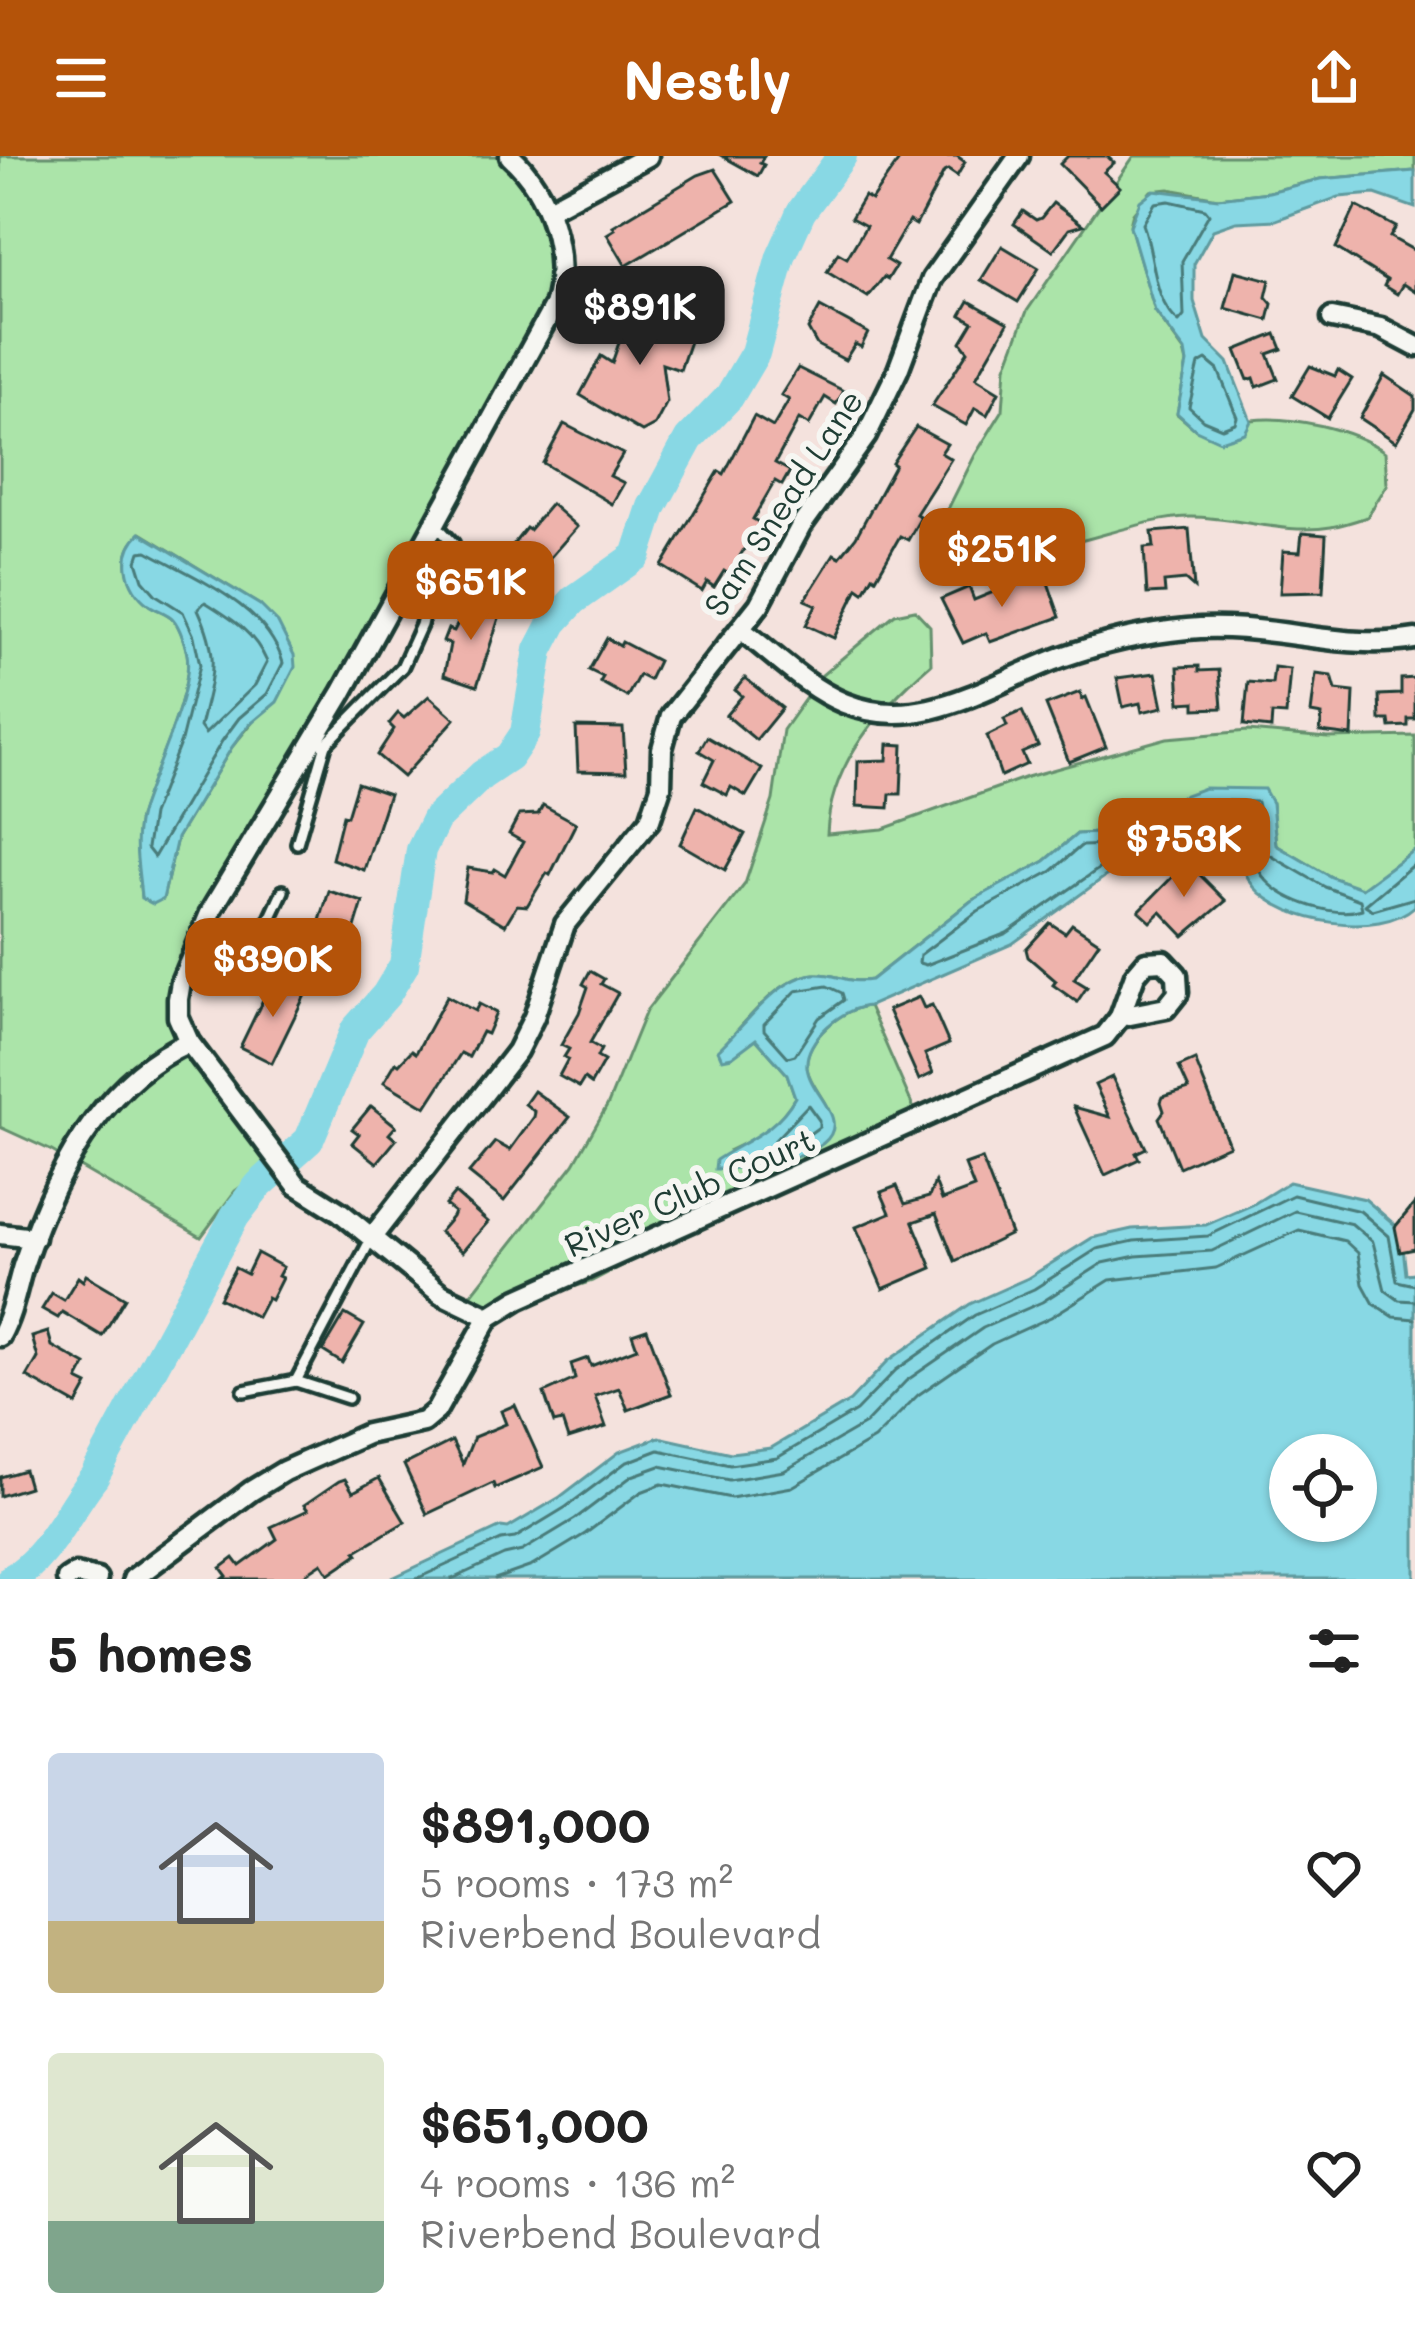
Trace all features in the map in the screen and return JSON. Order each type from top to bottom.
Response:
[{"type":"street","points":[[133,1579],[284,1472],[367,1434],[423,1423],[436,1411],[488,1317],[441,1294],[372,1237],[297,1185],[189,1042],[178,1017],[178,999],[200,935],[320,742],[554,306],[561,269],[549,208],[510,156]]},
{"type":"street","points":[[549,208],[648,156]]},
{"type":"street","name":"Sam Snead Lane","points":[[372,1237],[518,1051],[566,924],[658,805],[662,749],[671,716],[768,589],[821,495],[866,436],[898,370],[932,279],[1019,156]]},
{"type":"street","points":[[1332,318],[1381,328],[1415,346]]},
{"type":"street","points":[[740,629],[829,697],[862,710],[903,714],[940,709],[1060,658],[1146,634],[1224,627],[1355,643],[1415,639]]},
{"type":"street","name":"River Club Court","points":[[488,1317],[518,1299],[1105,1036],[1120,1017]]},
{"type":"street","points":[[0,1336],[57,1183],[90,1126],[140,1071],[189,1042]]},
{"type":"street","points":[[0,1234],[34,1238]]},
{"type":"street","points":[[67,1579],[75,1574],[97,1579]]},
{"type":"lane","points":[[297,843],[320,742],[402,667],[421,625],[429,591],[453,543],[435,524]]},
{"type":"lane","points":[[200,935],[241,952],[270,919],[283,891]]},
{"type":"lane","points":[[296,1381],[372,1237]]},
{"type":"lane","points":[[244,1391],[296,1381],[348,1398]]},
{"type":"green space","points":[[0,156],[517,156],[556,209],[571,280],[490,441],[209,929],[188,986],[186,1022],[279,1159],[235,1191],[201,1237],[50,1150],[0,1127]],"holes":[[[141,533],[260,605],[257,717],[232,747],[177,838],[163,899],[141,897],[138,823],[178,711],[187,653],[173,619],[149,605],[135,589],[127,570],[129,550]]]},
{"type":"green space","points":[[1134,156],[1415,156],[1415,171],[1320,179],[1269,192],[1218,198],[1169,189],[1151,191],[1133,213],[1130,225],[1155,311],[1184,351],[1187,363],[1177,414],[1196,430],[1284,420],[1339,430],[1372,444],[1385,452],[1387,485],[1367,517],[1314,529],[1191,517],[1161,520],[1028,551],[996,551],[967,542],[941,523],[1003,410],[1006,367],[1027,311]]},
{"type":"green space","points":[[915,610],[930,626],[931,664],[876,719],[848,761],[830,808],[827,834],[883,829],[1027,777],[1167,738],[1248,731],[1328,738],[1415,736],[1415,849],[1362,889],[1276,845],[1272,803],[1156,806],[1123,832],[1077,834],[1045,861],[971,901],[871,980],[815,974],[787,984],[718,1051],[756,1039],[787,1074],[795,1097],[789,1107],[767,1129],[730,1150],[760,1167],[806,1152],[827,1138],[832,1119],[809,1075],[807,1057],[827,1027],[859,1008],[869,1006],[921,1125],[749,1199],[592,1281],[493,1313],[464,1304],[574,1164],[608,1104],[646,1011],[745,884],[773,800],[783,730],[822,675],[895,614]]},
{"type":"water","points":[[1415,171],[1415,208],[1375,194],[1339,197],[1276,220],[1236,222],[1213,230],[1194,264],[1194,301],[1206,340],[1228,362],[1251,421],[1245,433],[1220,441],[1196,430],[1177,413],[1185,351],[1155,311],[1130,226],[1140,201],[1154,190],[1218,198],[1320,179]]},
{"type":"water","points":[[140,533],[260,605],[278,623],[295,667],[277,702],[232,747],[177,838],[163,899],[153,904],[141,898],[138,825],[178,711],[187,654],[173,619],[141,598],[130,580],[127,560]]},
{"type":"water","points":[[1204,788],[1264,789],[1272,803],[1276,845],[1331,877],[1362,888],[1415,849],[1415,906],[1379,922],[1309,918],[1268,900],[1254,887],[1226,836],[1178,840],[1110,873],[1012,944],[838,1018],[812,1046],[807,1067],[832,1117],[832,1132],[823,1143],[788,1159],[715,1169],[716,1160],[770,1127],[795,1097],[787,1074],[756,1039],[732,1057],[722,1059],[718,1050],[775,993],[815,974],[871,980],[971,901],[1045,861],[1077,834],[1123,832],[1156,806]]},
{"type":"water","points":[[1289,1182],[1365,1199],[1401,1230],[1406,1274],[1415,1273],[1415,1579],[390,1579],[501,1527],[508,1528],[560,1497],[619,1452],[659,1437],[731,1453],[771,1448],[850,1401],[888,1361],[970,1304],[1028,1278],[1092,1238],[1132,1229],[1206,1225]]},
{"type":"building","points":[[722,156],[764,156],[760,163],[764,165],[758,176]]},
{"type":"building","points":[[902,156],[957,156],[965,162],[957,176],[944,172],[916,225],[909,221],[886,260],[896,266],[868,297],[827,272],[838,253],[847,258],[866,226],[851,218],[864,196],[871,200]]},
{"type":"building","points":[[1068,156],[1107,156],[1114,163],[1104,172],[1120,187],[1101,206],[1060,164]]},
{"type":"building","points":[[715,169],[735,201],[626,266],[607,234],[613,226]]},
{"type":"building","points":[[1053,203],[1083,225],[1069,229],[1053,251],[1014,224],[1023,211],[1036,220],[1041,218]]},
{"type":"building","points":[[1356,206],[1396,227],[1390,237],[1415,251],[1415,292],[1403,284],[1397,294],[1384,286],[1387,280],[1336,248]]},
{"type":"building","points":[[1002,246],[1039,268],[1018,302],[981,280]]},
{"type":"building","points":[[1235,271],[1270,280],[1268,320],[1225,308]]},
{"type":"building","points":[[969,301],[1008,323],[976,378],[999,392],[987,415],[975,408],[966,425],[932,406],[968,351],[961,342],[973,322],[961,315]]},
{"type":"building","points":[[632,305],[696,324],[680,370],[662,364],[667,402],[655,425],[642,432],[580,395],[601,356],[612,363]]},
{"type":"building","points":[[820,307],[868,333],[861,347],[855,344],[845,360],[817,345],[808,329]]},
{"type":"building","points":[[1276,334],[1282,349],[1268,354],[1278,379],[1257,387],[1254,378],[1248,380],[1236,350]]},
{"type":"building","points":[[1310,366],[1335,376],[1338,370],[1352,379],[1328,418],[1292,396]]},
{"type":"building","points":[[798,368],[844,391],[836,404],[825,397],[809,425],[799,419],[775,463],[790,471],[782,485],[775,481],[753,519],[760,523],[740,556],[744,558],[732,576],[724,571],[714,587],[707,582],[702,591],[662,566],[719,471],[724,474],[754,416],[773,427],[789,400],[781,395]]},
{"type":"building","points":[[1384,375],[1415,396],[1415,409],[1396,442],[1360,418]]},
{"type":"building","points":[[564,424],[623,454],[610,476],[624,483],[612,504],[543,463]]},
{"type":"building","points":[[916,427],[947,444],[941,453],[951,459],[916,514],[921,517],[908,540],[900,536],[864,592],[858,588],[834,638],[806,625],[816,605],[805,600],[834,554],[840,557],[856,537],[892,463]]},
{"type":"building","points":[[551,504],[577,527],[524,587],[498,564]]},
{"type":"building","points":[[1189,529],[1194,588],[1185,580],[1164,582],[1165,593],[1147,594],[1144,548],[1154,547],[1152,532]]},
{"type":"building","points":[[1302,533],[1326,535],[1323,592],[1280,593],[1283,551],[1300,552]]},
{"type":"building","points":[[1046,577],[1060,617],[990,642],[986,633],[963,643],[941,599],[969,587],[974,600],[1028,578],[1030,583]]},
{"type":"building","points":[[469,601],[501,612],[477,686],[444,675],[450,644],[443,642]]},
{"type":"building","points":[[607,638],[658,661],[649,680],[639,675],[627,697],[589,670]]},
{"type":"building","points":[[1199,666],[1199,671],[1219,670],[1222,708],[1195,709],[1195,702],[1180,703],[1178,667]]},
{"type":"building","points":[[1274,667],[1290,669],[1286,715],[1272,714],[1271,728],[1244,725],[1248,682],[1272,684]]},
{"type":"building","points":[[1156,673],[1163,707],[1142,712],[1140,703],[1123,707],[1117,678]]},
{"type":"building","points":[[1316,674],[1332,676],[1336,690],[1354,692],[1352,736],[1320,732],[1322,715],[1311,713]]},
{"type":"building","points":[[745,678],[782,708],[756,740],[726,715],[742,696],[735,690]]},
{"type":"building","points":[[1415,678],[1415,719],[1408,719],[1408,726],[1390,727],[1389,720],[1380,720],[1379,695],[1401,694],[1401,679]]},
{"type":"building","points":[[1080,692],[1106,747],[1069,762],[1046,705]]},
{"type":"building","points":[[429,696],[455,719],[403,777],[377,755],[398,713],[404,718]]},
{"type":"building","points":[[1022,711],[1038,746],[1022,753],[1027,764],[1001,776],[987,736],[1007,726],[1004,719]]},
{"type":"building","points":[[576,727],[623,728],[626,772],[578,771]]},
{"type":"building","points":[[707,737],[762,769],[746,796],[731,787],[727,795],[703,782],[714,760],[699,751]]},
{"type":"building","points":[[888,744],[903,745],[901,794],[890,794],[889,808],[857,806],[858,761],[887,760]]},
{"type":"building","points":[[357,783],[389,794],[364,870],[332,859]]},
{"type":"building","points":[[543,805],[576,823],[550,875],[547,873],[527,906],[517,905],[505,925],[463,900],[468,868],[495,869],[505,875],[523,842],[509,834],[519,815],[538,814]]},
{"type":"building","points":[[697,807],[745,834],[725,870],[680,844]]},
{"type":"building","points":[[1187,862],[1226,901],[1184,936],[1161,912],[1151,922],[1139,911]]},
{"type":"building","points":[[329,891],[363,902],[340,977],[306,967],[315,923],[319,924]]},
{"type":"building","points":[[1050,923],[1065,933],[1072,924],[1099,942],[1074,979],[1087,987],[1077,1002],[1053,985],[1056,981],[1028,957],[1026,949]]},
{"type":"building","points":[[590,971],[618,993],[590,1043],[601,1049],[597,1057],[604,1061],[591,1084],[584,1079],[579,1087],[559,1076],[569,1049],[561,1045],[579,1013]]},
{"type":"building","points":[[274,977],[306,993],[272,1063],[240,1047]]},
{"type":"building","points":[[447,996],[475,1011],[479,1004],[496,1013],[487,1034],[482,1032],[469,1057],[461,1053],[426,1107],[384,1082],[396,1062],[412,1050],[416,1053]]},
{"type":"building","points":[[919,997],[924,1008],[932,1005],[949,1044],[925,1054],[933,1073],[919,1080],[888,1010]]},
{"type":"building","points":[[1195,1060],[1229,1145],[1179,1167],[1159,1118],[1164,1111],[1161,1102],[1163,1097],[1189,1089],[1179,1067]]},
{"type":"building","points":[[1112,1077],[1146,1148],[1136,1153],[1139,1159],[1105,1175],[1074,1107],[1110,1117],[1095,1085]]},
{"type":"building","points":[[534,1091],[570,1117],[504,1201],[469,1173],[495,1142],[510,1150],[534,1117],[535,1112],[525,1104]]},
{"type":"building","points":[[371,1106],[396,1126],[389,1134],[396,1140],[377,1163],[352,1143],[359,1134],[352,1129]]},
{"type":"building","points":[[982,1159],[1011,1234],[955,1261],[936,1214],[913,1222],[932,1268],[883,1289],[856,1227],[890,1213],[881,1192],[897,1186],[905,1204],[929,1197],[935,1182],[942,1200],[974,1188],[965,1165]]},
{"type":"building","points":[[455,1193],[488,1222],[462,1252],[439,1232],[452,1217],[454,1212],[445,1205]]},
{"type":"building","points":[[1415,1203],[1415,1249],[1400,1252],[1395,1227]]},
{"type":"building","points":[[257,1253],[283,1267],[271,1300],[267,1298],[257,1317],[219,1298],[235,1268],[247,1274]]},
{"type":"building","points":[[86,1275],[125,1298],[102,1336],[62,1312],[58,1318],[42,1309],[52,1293],[64,1300],[78,1277],[83,1281]]},
{"type":"building","points":[[345,1314],[364,1325],[342,1363],[323,1351]]},
{"type":"building","points":[[647,1329],[671,1394],[628,1410],[619,1388],[595,1396],[606,1427],[568,1439],[562,1421],[554,1423],[544,1393],[575,1379],[571,1364],[588,1358],[591,1366],[637,1348],[632,1334]]},
{"type":"building","points":[[48,1332],[52,1346],[86,1365],[78,1380],[88,1385],[77,1405],[27,1377],[38,1358],[32,1337]]},
{"type":"building","points":[[515,1405],[543,1467],[495,1488],[493,1483],[427,1514],[404,1465],[452,1441],[463,1464],[474,1437],[506,1424],[501,1411]]},
{"type":"building","points":[[24,1470],[29,1487],[0,1496],[0,1477]]},
{"type":"building","points":[[379,1478],[405,1522],[356,1551],[329,1574],[322,1563],[298,1579],[223,1579],[227,1576],[221,1568],[234,1558],[240,1566],[277,1539],[271,1527],[308,1510],[304,1505],[339,1481],[345,1479],[353,1492]]},
{"type":"waterway","points":[[11,1579],[46,1547],[94,1477],[235,1216],[259,1185],[309,1140],[355,1030],[386,995],[404,965],[421,850],[436,819],[482,775],[509,757],[525,733],[539,650],[553,623],[574,600],[636,556],[652,507],[689,439],[729,397],[755,353],[781,257],[801,212],[842,156]]}]
